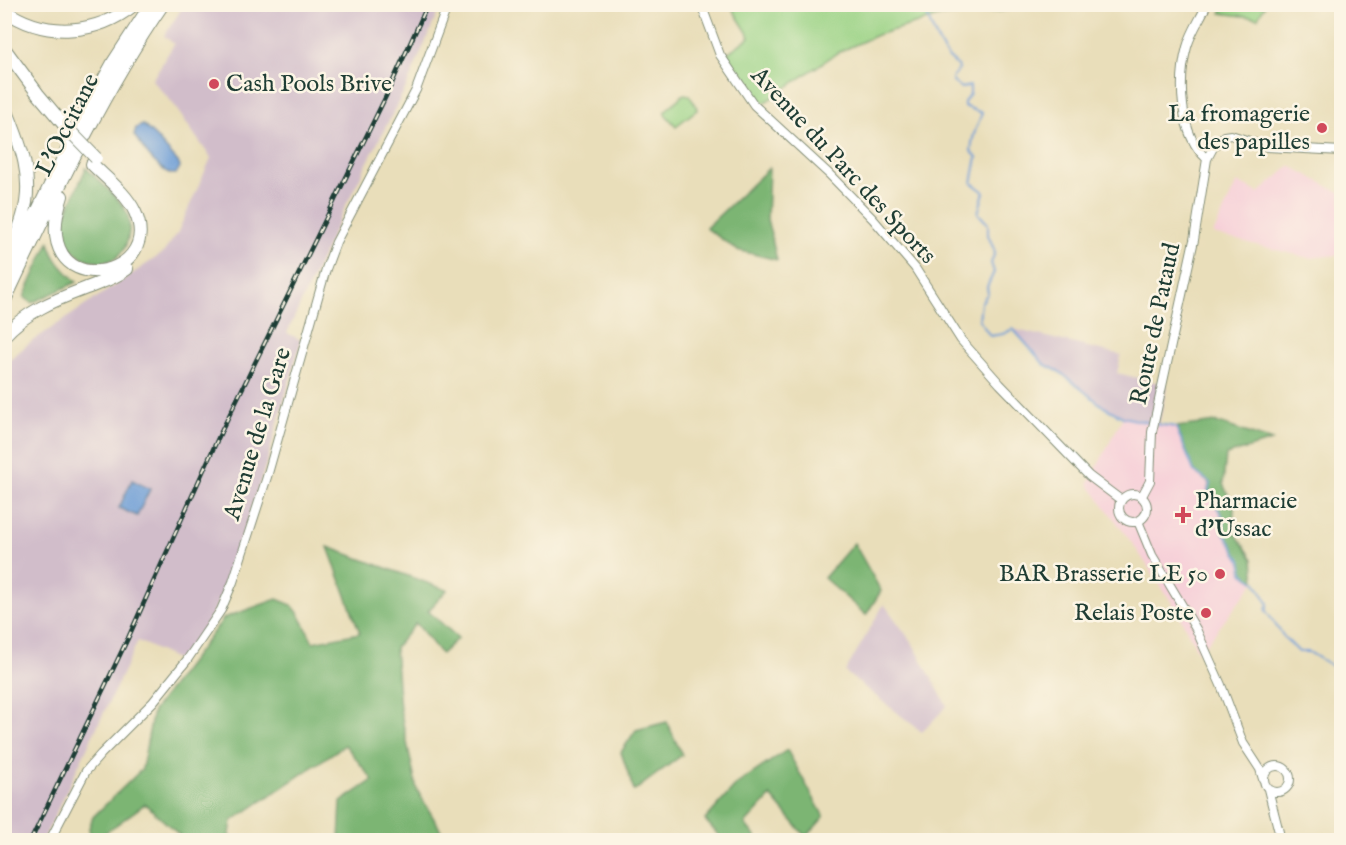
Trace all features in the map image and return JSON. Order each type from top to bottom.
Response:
[{"type":"highway","points":[[4,10],[36,26],[69,30],[100,25],[119,16],[135,4]]},
{"type":"highway","name":"L'Occitane","points":[[4,280],[85,113],[114,61],[151,4]]},
{"type":"highway","name":"L'Occitane","points":[[4,302],[76,154],[117,77],[163,4]]},
{"type":"highway","points":[[4,48],[63,130]]},
{"type":"highway","points":[[4,60],[33,100],[139,204],[146,225],[146,240],[135,263],[122,273],[41,307],[4,336]]},
{"type":"highway","points":[[4,104],[24,156],[28,182],[23,217],[4,264]]},
{"type":"highway","points":[[76,154],[60,201],[55,223],[56,239],[60,251],[71,263],[81,269],[95,272],[119,266],[130,256],[137,245],[140,231],[135,211],[94,161]]},
{"type":"street","name":"Avenue de la Gare","points":[[50,840],[86,771],[153,702],[187,660],[221,610],[233,582],[267,477],[326,269],[336,242],[416,90],[448,4]]},
{"type":"street","name":"Avenue du Parc des Sports","points":[[701,4],[720,55],[754,105],[829,174],[873,219],[915,268],[961,340],[1000,384],[1089,476],[1121,500]]},
{"type":"street","points":[[1207,4],[1187,45],[1183,99],[1184,117],[1199,151],[1207,159],[1219,140],[1231,135],[1267,147],[1341,151]]},
{"type":"street","name":"Route de Pataud","points":[[1142,496],[1151,472],[1151,439],[1194,240],[1207,159]]},
{"type":"street","points":[[1128,494],[1142,496],[1148,509],[1143,519],[1128,521],[1122,517],[1119,509],[1121,500],[1128,494]]},
{"type":"street","points":[[1138,521],[1152,555],[1196,629],[1243,743],[1268,788],[1281,840]]},
{"type":"street","points":[[1251,756],[1272,766],[1281,766],[1288,771],[1289,784],[1280,797],[1275,821]]},
{"type":"street","points":[[1263,779],[1265,772],[1272,766]]},
{"type":"street","points":[[1268,788],[1275,792],[1284,790]]},
{"type":"shaded area","points":[[198,4],[441,5],[408,83],[344,209],[287,333],[301,340],[268,457],[226,588],[203,632],[178,660],[138,641],[43,840],[5,840],[5,364],[28,344],[163,253],[177,234],[211,158],[170,100],[152,80],[174,44],[164,36],[184,5],[195,8]]},
{"type":"shaded area","points":[[1290,166],[1341,193],[1341,252],[1337,255],[1309,258],[1213,234],[1237,182],[1259,193]]},
{"type":"shaded area","points":[[1013,329],[1121,355],[1117,373],[1167,385],[1159,425],[1123,417],[1104,407],[1060,372],[1044,364]]},
{"type":"shaded area","points":[[1123,417],[1176,427],[1194,471],[1210,483],[1208,493],[1224,519],[1223,531],[1241,560],[1243,573],[1255,581],[1199,654],[1176,609],[1135,547],[1088,484]]},
{"type":"shaded area","points":[[884,604],[913,644],[947,706],[922,732],[845,672]]},
{"type":"green space","points":[[1222,4],[1265,5],[1258,18],[1221,13]]},
{"type":"green space","points":[[730,5],[1022,5],[1002,11],[941,16],[877,35],[837,53],[764,103],[760,103],[726,54],[750,37]]},
{"type":"green space","points":[[684,94],[689,95],[698,109],[676,126],[665,111]]},
{"type":"green space","points":[[86,168],[112,193],[129,220],[126,245],[112,260],[93,261],[73,251],[65,242],[64,218]]},
{"type":"green space","points":[[769,168],[767,219],[777,260],[737,250],[706,228]]},
{"type":"green space","points":[[49,242],[60,264],[77,282],[32,303],[24,297]]},
{"type":"green space","points":[[1216,422],[1272,441],[1226,455],[1223,484],[1234,507],[1233,530],[1253,559],[1255,581],[1243,573],[1241,560],[1223,531],[1224,519],[1208,492],[1209,483],[1194,471],[1176,427]]},
{"type":"green space","points":[[854,543],[881,591],[866,615],[824,578]]},
{"type":"green space","points":[[328,547],[447,590],[428,611],[458,638],[441,654],[416,623],[395,648],[400,709],[417,790],[443,834],[439,840],[339,840],[341,802],[373,780],[345,745],[232,821],[229,840],[185,840],[145,804],[101,836],[90,835],[89,828],[93,817],[142,769],[153,711],[224,618],[277,599],[292,605],[313,642],[360,633]]},
{"type":"green space","points":[[667,722],[682,755],[634,791],[621,752],[636,730]]},
{"type":"green space","points":[[787,750],[824,817],[806,837],[771,796],[745,824],[758,840],[723,840],[705,820],[737,784]]},
{"type":"water","points":[[143,125],[178,162],[180,167],[176,174],[170,174],[159,166],[138,141],[134,135],[136,128]]},
{"type":"water","points":[[132,480],[150,489],[137,516],[119,508]]},
{"type":"waterway","points":[[923,4],[941,46],[959,69],[952,78],[953,82],[961,88],[970,86],[970,94],[964,106],[982,113],[971,151],[977,157],[972,183],[984,192],[978,213],[988,224],[988,235],[995,252],[991,263],[994,272],[987,287],[988,293],[981,303],[979,320],[990,336],[1003,334],[1013,329],[1044,364],[1060,372],[1104,407],[1123,417],[1150,423]]},
{"type":"waterway","points":[[1156,424],[1176,427],[1194,471],[1210,483],[1208,492],[1224,519],[1223,531],[1241,560],[1243,573],[1255,581],[1268,603],[1266,611],[1284,637],[1299,652],[1309,652],[1342,672]]},
{"type":"railway","points":[[31,840],[129,636],[219,436],[387,94],[428,4]]},
{"type":"place","name":"Cash Pools Brive","points":[[214,84]]},
{"type":"place","name":"La fromagerie des papilles","points":[[1322,128]]},
{"type":"place","name":"Pharmacie d'Ussac","points":[[1183,515]]},
{"type":"place","name":"BAR Brasserie LE 50","points":[[1220,574]]},
{"type":"place","name":"Relais Poste","points":[[1206,613]]}]
